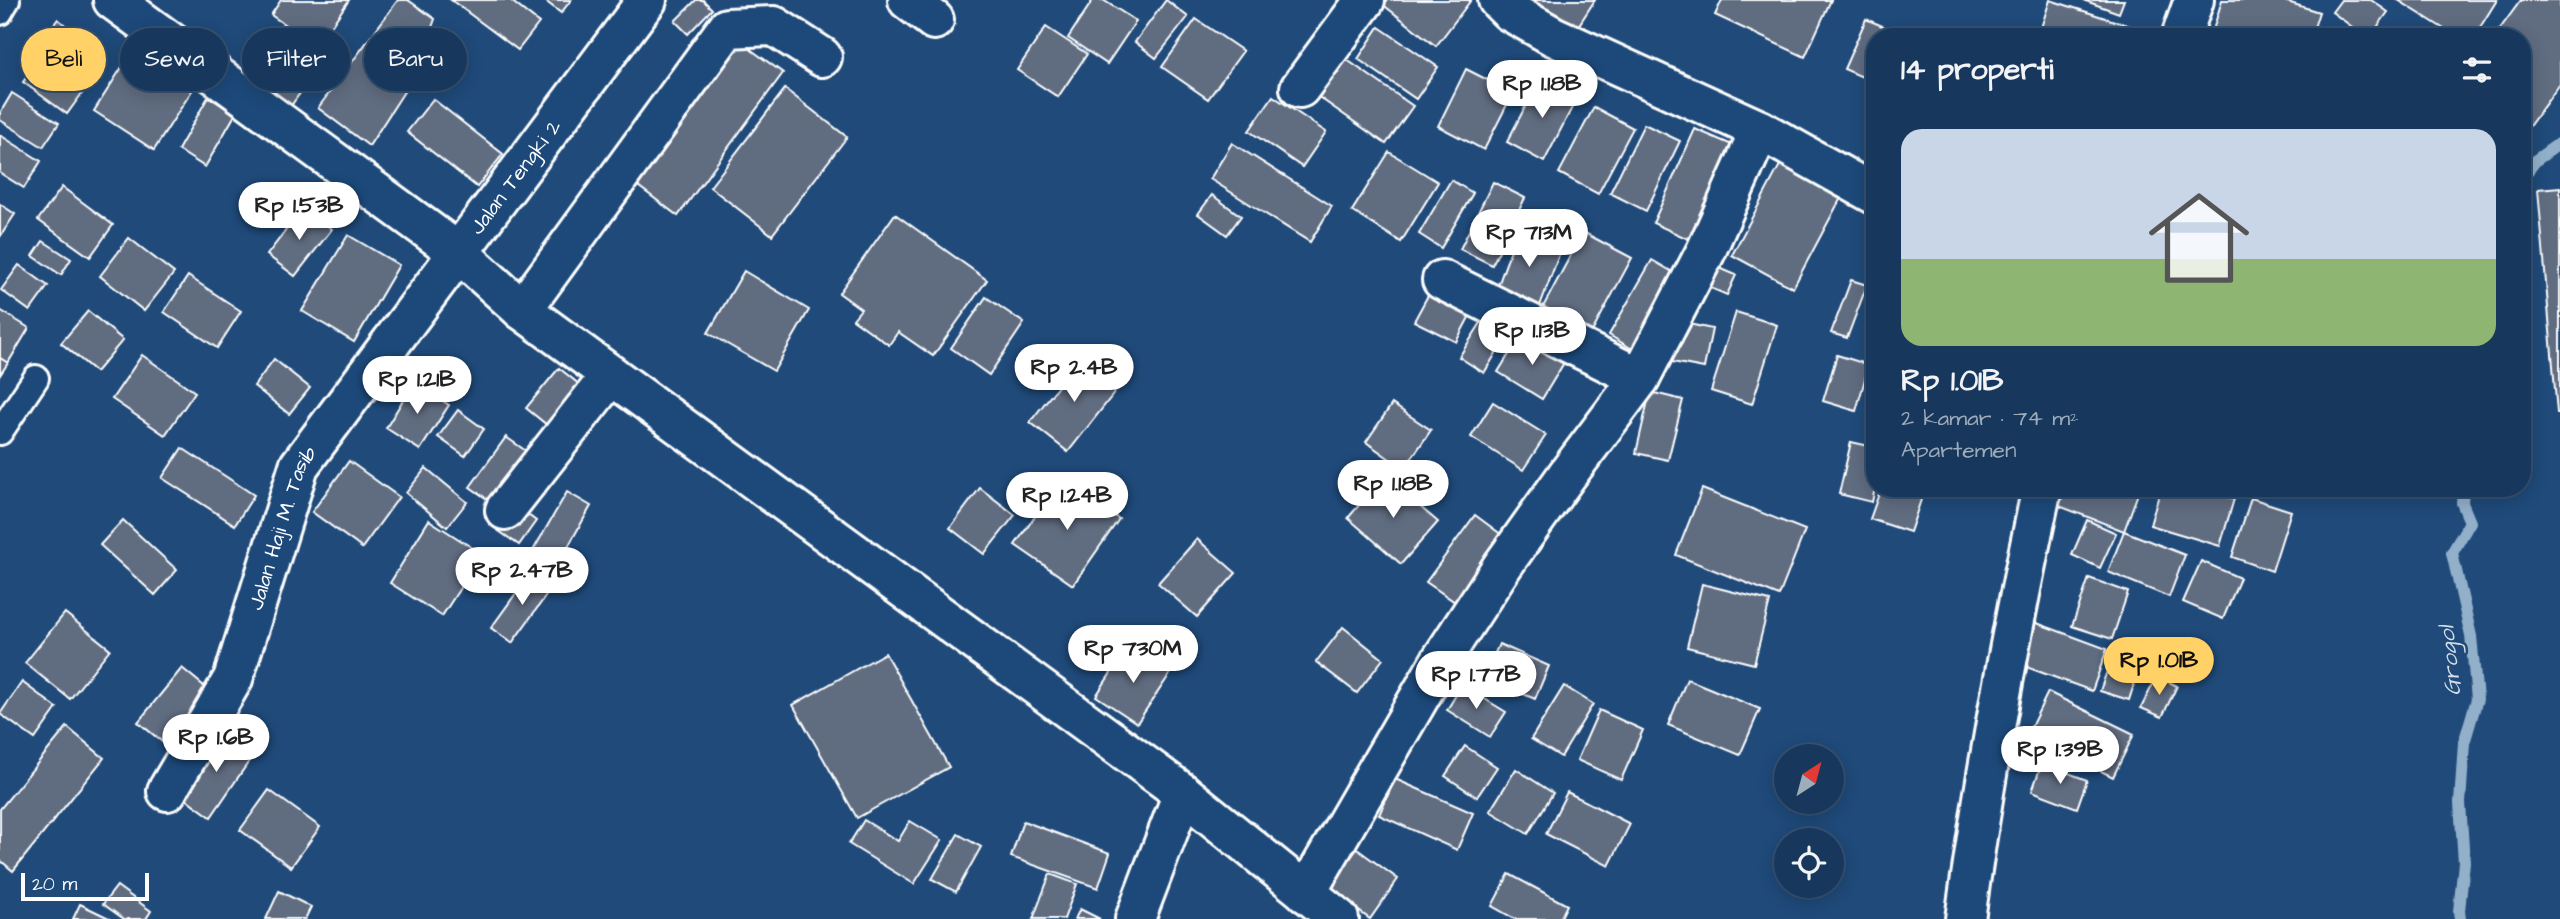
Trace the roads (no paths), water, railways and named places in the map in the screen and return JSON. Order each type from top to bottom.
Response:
[{"type":"street","points":[[113,0],[458,252],[522,310],[1183,793],[1339,919]]},
{"type":"street","name":"Jalan Tengki 2","points":[[458,252],[647,0]]},
{"type":"street","points":[[1300,88],[1365,0]]},
{"type":"street","points":[[1498,0],[1509,11],[1553,36],[1760,130],[1866,190]]},
{"type":"street","points":[[2184,28],[2194,0]]},
{"type":"street","points":[[522,310],[727,28],[774,26],[822,57]]},
{"type":"street","points":[[1306,893],[1441,660],[1551,497],[1640,378],[1706,251],[1760,130]]},
{"type":"street","name":"Jalan Haji M. Tasib","points":[[167,791],[233,679],[299,466],[458,252]]},
{"type":"street","points":[[1442,280],[1640,378]]},
{"type":"street","points":[[505,510],[611,375]]},
{"type":"street","points":[[1965,919],[2015,610],[2040,497]]},
{"type":"street","points":[[1135,919],[1183,793]]},
{"type":"lane","points":[[0,12],[8,0]]},
{"type":"lane","points":[[0,432],[36,378]]},
{"type":"waterway","name":"Grogol","points":[[2531,166],[2560,143]]},
{"type":"waterway","name":"Grogol","points":[[2460,919],[2464,862],[2460,803],[2464,743],[2477,699],[2471,636],[2452,553],[2470,522],[2462,503],[2462,497]]}]
